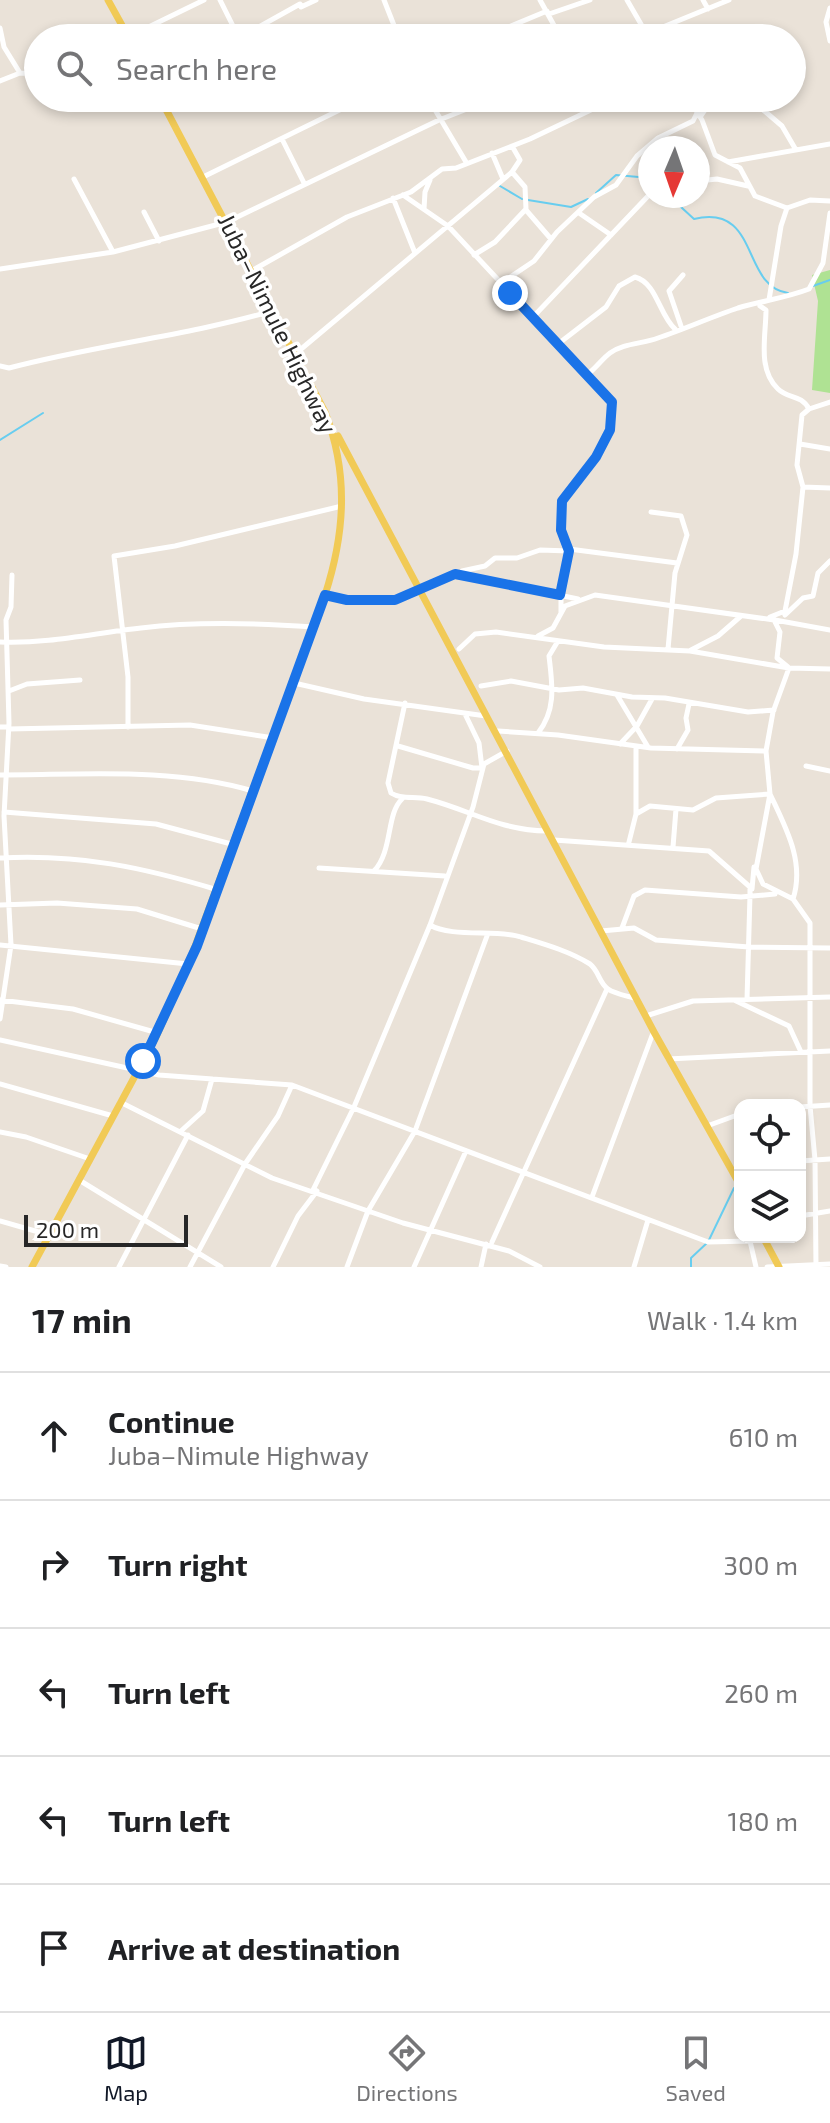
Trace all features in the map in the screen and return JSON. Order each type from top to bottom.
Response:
[{"type":"main road","points":[[108,0],[121,24]]},
{"type":"main road","name":"Juba–Nimule Highway","points":[[32,1267],[139,1070],[188,964],[235,845],[336,561],[342,506],[339,450],[325,412],[168,112]]},
{"type":"main road","points":[[325,412],[498,731],[668,1059],[734,1174]]},
{"type":"main road","points":[[766,1243],[779,1266]]},
{"type":"street","points":[[155,24],[204,0]]},
{"type":"street","points":[[220,0],[232,24]]},
{"type":"street","points":[[265,24],[316,0]]},
{"type":"street","points":[[384,0],[393,24]]},
{"type":"street","points":[[540,0],[554,24]]},
{"type":"street","points":[[518,24],[590,0]]},
{"type":"street","points":[[627,0],[641,24]]},
{"type":"street","points":[[703,0],[708,9]]},
{"type":"street","points":[[675,24],[729,0]]},
{"type":"street","points":[[830,8],[830,41]]},
{"type":"street","points":[[0,28],[4,47],[20,73]]},
{"type":"street","points":[[0,81],[24,73]]},
{"type":"street","points":[[203,177],[336,112]]},
{"type":"street","points":[[435,112],[466,162]]},
{"type":"street","points":[[0,269],[113,252],[227,222],[459,112]]},
{"type":"street","points":[[253,270],[347,217],[403,195],[432,176],[512,146],[586,112]]},
{"type":"street","points":[[696,112],[711,150],[740,168],[755,196],[787,208],[810,200],[830,201]]},
{"type":"street","points":[[500,284],[534,261],[551,239],[594,197],[616,185],[637,156],[658,138],[693,121],[701,112]]},
{"type":"street","points":[[766,112],[782,126],[796,150]]},
{"type":"street","points":[[282,139],[304,183]]},
{"type":"street","points":[[727,162],[830,144]]},
{"type":"street","points":[[293,355],[512,172],[520,160],[512,146]]},
{"type":"street","points":[[492,153],[503,179]]},
{"type":"street","points":[[512,172],[525,187],[526,209],[551,239]]},
{"type":"street","points":[[424,209],[425,192],[432,176]]},
{"type":"street","points":[[74,179],[113,252]]},
{"type":"street","points":[[710,180],[749,186]]},
{"type":"street","points":[[403,195],[448,226],[612,402],[613,419],[596,457],[562,501],[561,530],[569,550],[560,595],[561,612],[553,628],[535,637]]},
{"type":"street","points":[[393,198],[415,253]]},
{"type":"street","points":[[534,316],[638,207]]},
{"type":"street","points":[[769,300],[781,226],[787,208]]},
{"type":"street","points":[[474,255],[495,242],[526,209]]},
{"type":"street","points":[[144,212],[159,241]]},
{"type":"street","points":[[579,213],[611,235]]},
{"type":"street","points":[[588,374],[612,352],[657,339],[678,328],[806,290],[823,263],[830,213]]},
{"type":"street","points":[[678,328],[669,291],[683,275]]},
{"type":"street","points":[[558,344],[606,307],[619,286],[635,277],[652,290],[663,317],[678,328]]},
{"type":"street","points":[[759,305],[766,310],[764,369],[779,391],[803,400],[809,409]]},
{"type":"street","points":[[0,366],[9,368],[89,349],[213,328],[273,311]]},
{"type":"street","points":[[766,664],[776,655],[796,554],[803,487],[797,465],[802,415],[809,409],[830,402]]},
{"type":"street","points":[[800,444],[830,449]]},
{"type":"street","points":[[803,487],[830,488]]},
{"type":"street","points":[[128,727],[128,677],[114,556],[175,546],[342,506]]},
{"type":"street","points":[[651,512],[678,514],[684,518],[687,535],[677,563],[668,649]]},
{"type":"street","points":[[462,571],[485,566],[495,558],[517,558],[540,550],[569,550],[677,563]]},
{"type":"street","points":[[561,612],[595,595],[774,620],[785,616],[803,598],[813,596],[818,573],[830,561]]},
{"type":"street","points":[[325,595],[347,600],[386,601],[458,574],[581,600]]},
{"type":"street","points":[[0,1019],[11,945],[2,815],[9,728],[9,690],[3,643],[12,575]]},
{"type":"street","points":[[690,651],[718,636],[742,615]]},
{"type":"street","points":[[764,618],[785,616],[830,630]]},
{"type":"street","points":[[774,620],[780,632]]},
{"type":"street","points":[[3,643],[244,622],[313,627]]},
{"type":"street","points":[[459,649],[469,637],[479,633],[690,651],[789,668],[828,668]]},
{"type":"street","points":[[537,734],[551,709],[549,656],[558,641]]},
{"type":"street","points":[[776,655],[789,668]]},
{"type":"street","points":[[789,668],[774,710],[766,751],[770,794],[796,859],[798,882],[793,899]]},
{"type":"street","points":[[0,687],[9,690],[27,684],[80,680]]},
{"type":"street","points":[[481,686],[511,681],[552,689],[583,688],[617,695],[665,698],[748,712],[774,710]]},
{"type":"street","points":[[294,683],[488,717]]},
{"type":"street","points":[[617,695],[649,748]]},
{"type":"street","points":[[619,745],[635,729],[652,699]]},
{"type":"street","points":[[395,811],[388,783],[405,703]]},
{"type":"street","points":[[677,749],[688,730],[686,718],[689,704]]},
{"type":"street","points":[[464,713],[479,743],[482,768]]},
{"type":"street","points":[[0,727],[190,725],[274,738]]},
{"type":"street","points":[[498,731],[649,748],[766,751]]},
{"type":"street","points":[[398,746],[482,768]]},
{"type":"street","points":[[629,842],[636,814],[636,747]]},
{"type":"street","points":[[273,1267],[298,1216],[315,1191],[354,1107],[430,925],[469,816],[482,768],[487,760],[508,751]]},
{"type":"street","points":[[806,766],[830,771]]},
{"type":"street","points":[[3,775],[116,773],[225,783],[254,792]]},
{"type":"street","points":[[391,793],[403,798],[425,799],[469,816],[517,829],[550,831]]},
{"type":"street","points":[[636,814],[650,806],[695,810],[707,800],[721,797],[770,794]]},
{"type":"street","points":[[747,999],[752,873],[770,794]]},
{"type":"street","points":[[374,871],[384,855],[395,811],[403,798]]},
{"type":"street","points":[[673,847],[676,809]]},
{"type":"street","points":[[2,815],[156,824],[235,845]]},
{"type":"street","points":[[554,840],[629,842],[709,851],[750,887],[752,894]]},
{"type":"street","points":[[384,855],[390,872]]},
{"type":"street","points":[[4,858],[93,859],[132,865],[218,890]]},
{"type":"street","points":[[756,863],[763,884],[793,899],[810,923],[810,999],[805,1052],[815,1160],[816,1266]]},
{"type":"street","points":[[319,868],[445,876]]},
{"type":"street","points":[[622,929],[634,896],[640,891],[779,894]]},
{"type":"street","points":[[0,905],[57,903],[137,909],[203,929]]},
{"type":"street","points":[[430,925],[438,929],[461,929],[487,936],[515,935],[577,958],[597,970],[607,989],[637,999]]},
{"type":"street","points":[[601,931],[634,928],[656,940],[749,947],[830,948]]},
{"type":"street","points":[[347,1267],[368,1211],[415,1131],[487,936]]},
{"type":"street","points":[[0,945],[188,964]]},
{"type":"street","points":[[481,1267],[489,1243],[526,1174],[607,989]]},
{"type":"street","points":[[646,1016],[693,1001],[830,997]]},
{"type":"street","points":[[733,1000],[789,1026],[805,1052]]},
{"type":"street","points":[[3,1001],[73,1009],[158,1033]]},
{"type":"street","points":[[592,1197],[654,1032]]},
{"type":"street","points":[[0,1040],[139,1070],[292,1085],[708,1242],[750,1241],[756,1267]]},
{"type":"street","points":[[668,1059],[830,1051]]},
{"type":"street","points":[[180,1131],[203,1111],[212,1079]]},
{"type":"street","points":[[0,1084],[113,1116]]},
{"type":"street","points":[[190,1267],[245,1164],[266,1137],[292,1085]]},
{"type":"street","points":[[120,1102],[272,1178],[429,1230],[489,1243],[540,1267]]},
{"type":"street","points":[[806,1106],[830,1105]]},
{"type":"street","points":[[707,1126],[734,1116]]},
{"type":"street","points":[[0,1132],[26,1137],[90,1159]]},
{"type":"street","points":[[119,1267],[188,1135]]},
{"type":"street","points":[[414,1267],[466,1151]]},
{"type":"street","points":[[806,1161],[830,1159]]},
{"type":"street","points":[[79,1180],[221,1267]]},
{"type":"street","points":[[806,1215],[830,1211]]},
{"type":"street","points":[[634,1267],[648,1220]]},
{"type":"street","points":[[0,1221],[50,1235]]},
{"type":"street","points":[[767,1267],[830,1264]]},
{"type":"street","points":[[0,1266],[6,1267]]},
{"type":"green space","points":[[830,270],[830,393],[812,390],[818,301],[812,275]]},
{"type":"waterway","points":[[596,193],[616,175],[638,177]]},
{"type":"waterway","points":[[500,186],[522,199]]},
{"type":"waterway","points":[[528,200],[571,207],[588,199]]},
{"type":"waterway","points":[[682,208],[694,219],[715,217],[730,223],[740,234],[763,277],[773,287],[788,293]]},
{"type":"waterway","points":[[813,286],[830,280]]},
{"type":"waterway","points":[[0,440],[43,413]]},
{"type":"waterway","points":[[691,1267],[691,1258],[708,1242],[734,1188]]},
{"type":"route","points":[[143,1061],[197,946],[325,595],[347,600],[395,600],[403,593],[455,574],[480,580],[494,579],[560,595],[569,551],[569,544],[561,530],[562,501],[570,487],[591,465],[610,430],[612,402],[578,362],[563,351],[510,293]]}]
